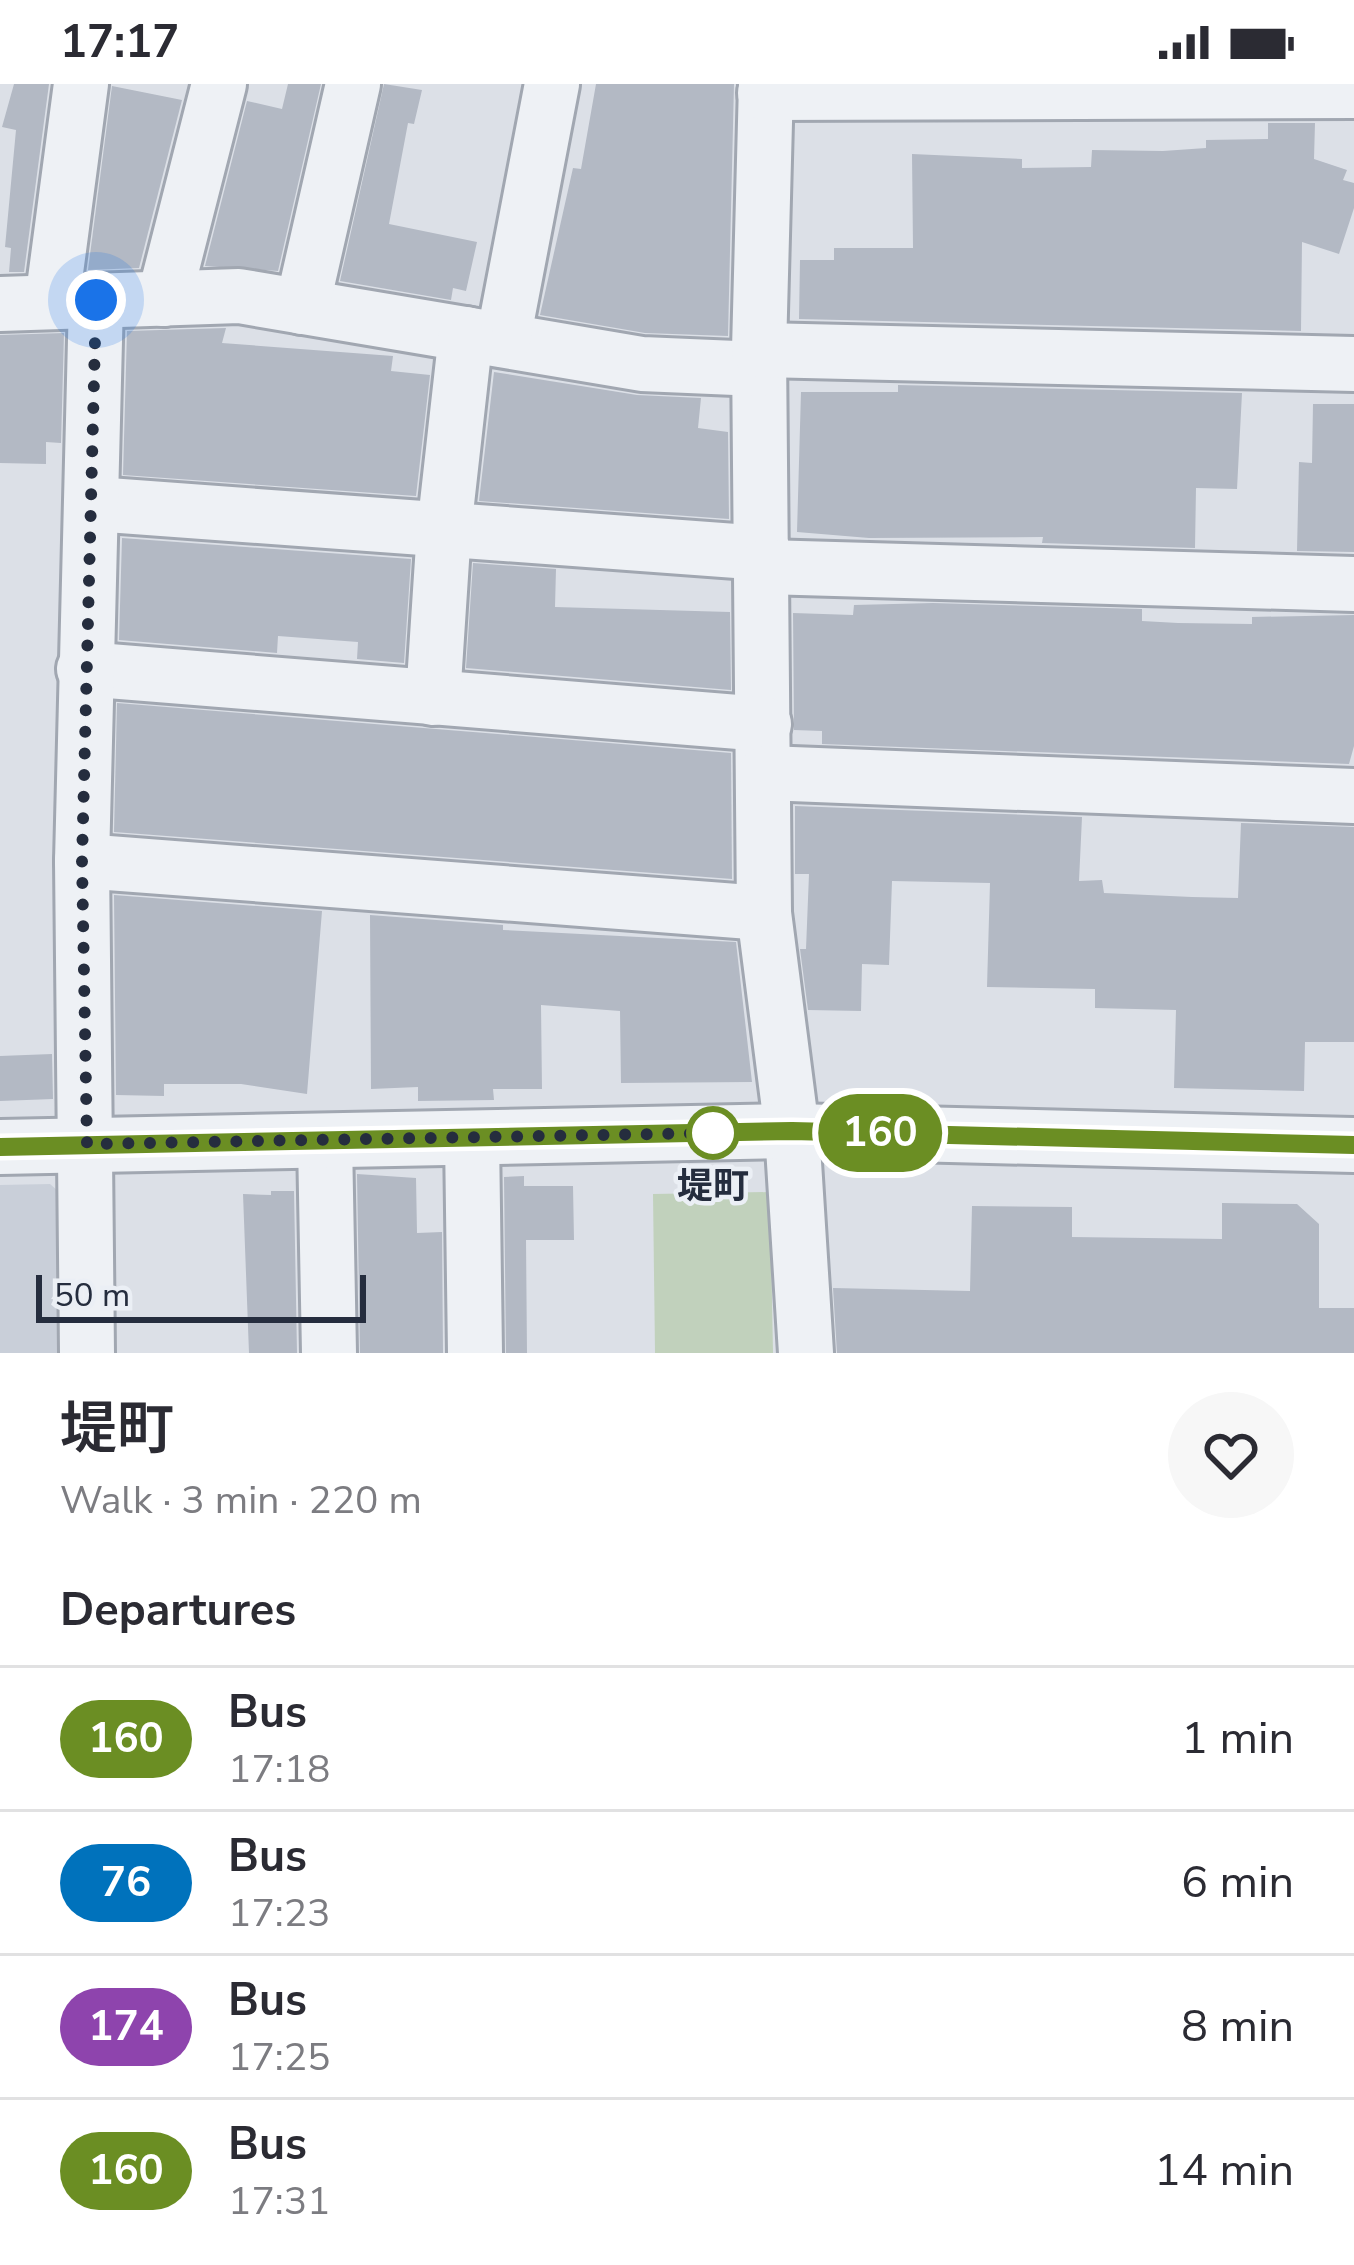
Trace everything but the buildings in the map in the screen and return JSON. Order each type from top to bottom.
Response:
[{"type":"street","points":[[81,84],[49,302],[94,504],[84,669],[82,861],[87,1353]]},
{"type":"street","points":[[164,298],[219,84]]},
{"type":"street","points":[[302,308],[352,84]]},
{"type":"street","points":[[433,698],[443,530],[484,337],[552,84]]},
{"type":"street","points":[[806,1353],[792,1131],[764,913],[765,560],[759,360],[766,88],[1354,91]]},
{"type":"street","points":[[49,302],[238,296],[643,364],[759,360],[1354,364]]},
{"type":"street","points":[[94,504],[765,560],[1354,584]]},
{"type":"street","points":[[84,669],[433,698],[765,749],[1354,796]]},
{"type":"street","points":[[82,861],[764,913]]},
{"type":"street","points":[[0,1147],[792,1131],[1354,1145]]},
{"type":"street","points":[[472,1138],[475,1353]]},
{"type":"street","points":[[325,1141],[329,1353]]},
{"type":"shaded area","points":[[50,1184],[67,1199],[67,1353],[0,1353],[0,1185]]},
{"type":"green space","points":[[770,1192],[773,1353],[655,1353],[653,1194]]},
{"type":"bus line","name":"160","points":[[0,1147],[792,1131],[1354,1145]]},
{"type":"place","name":"堤町","points":[[713,1133]]},
{"type":"route","points":[[96,300],[94,504],[84,669],[87,1144],[713,1133]]}]
